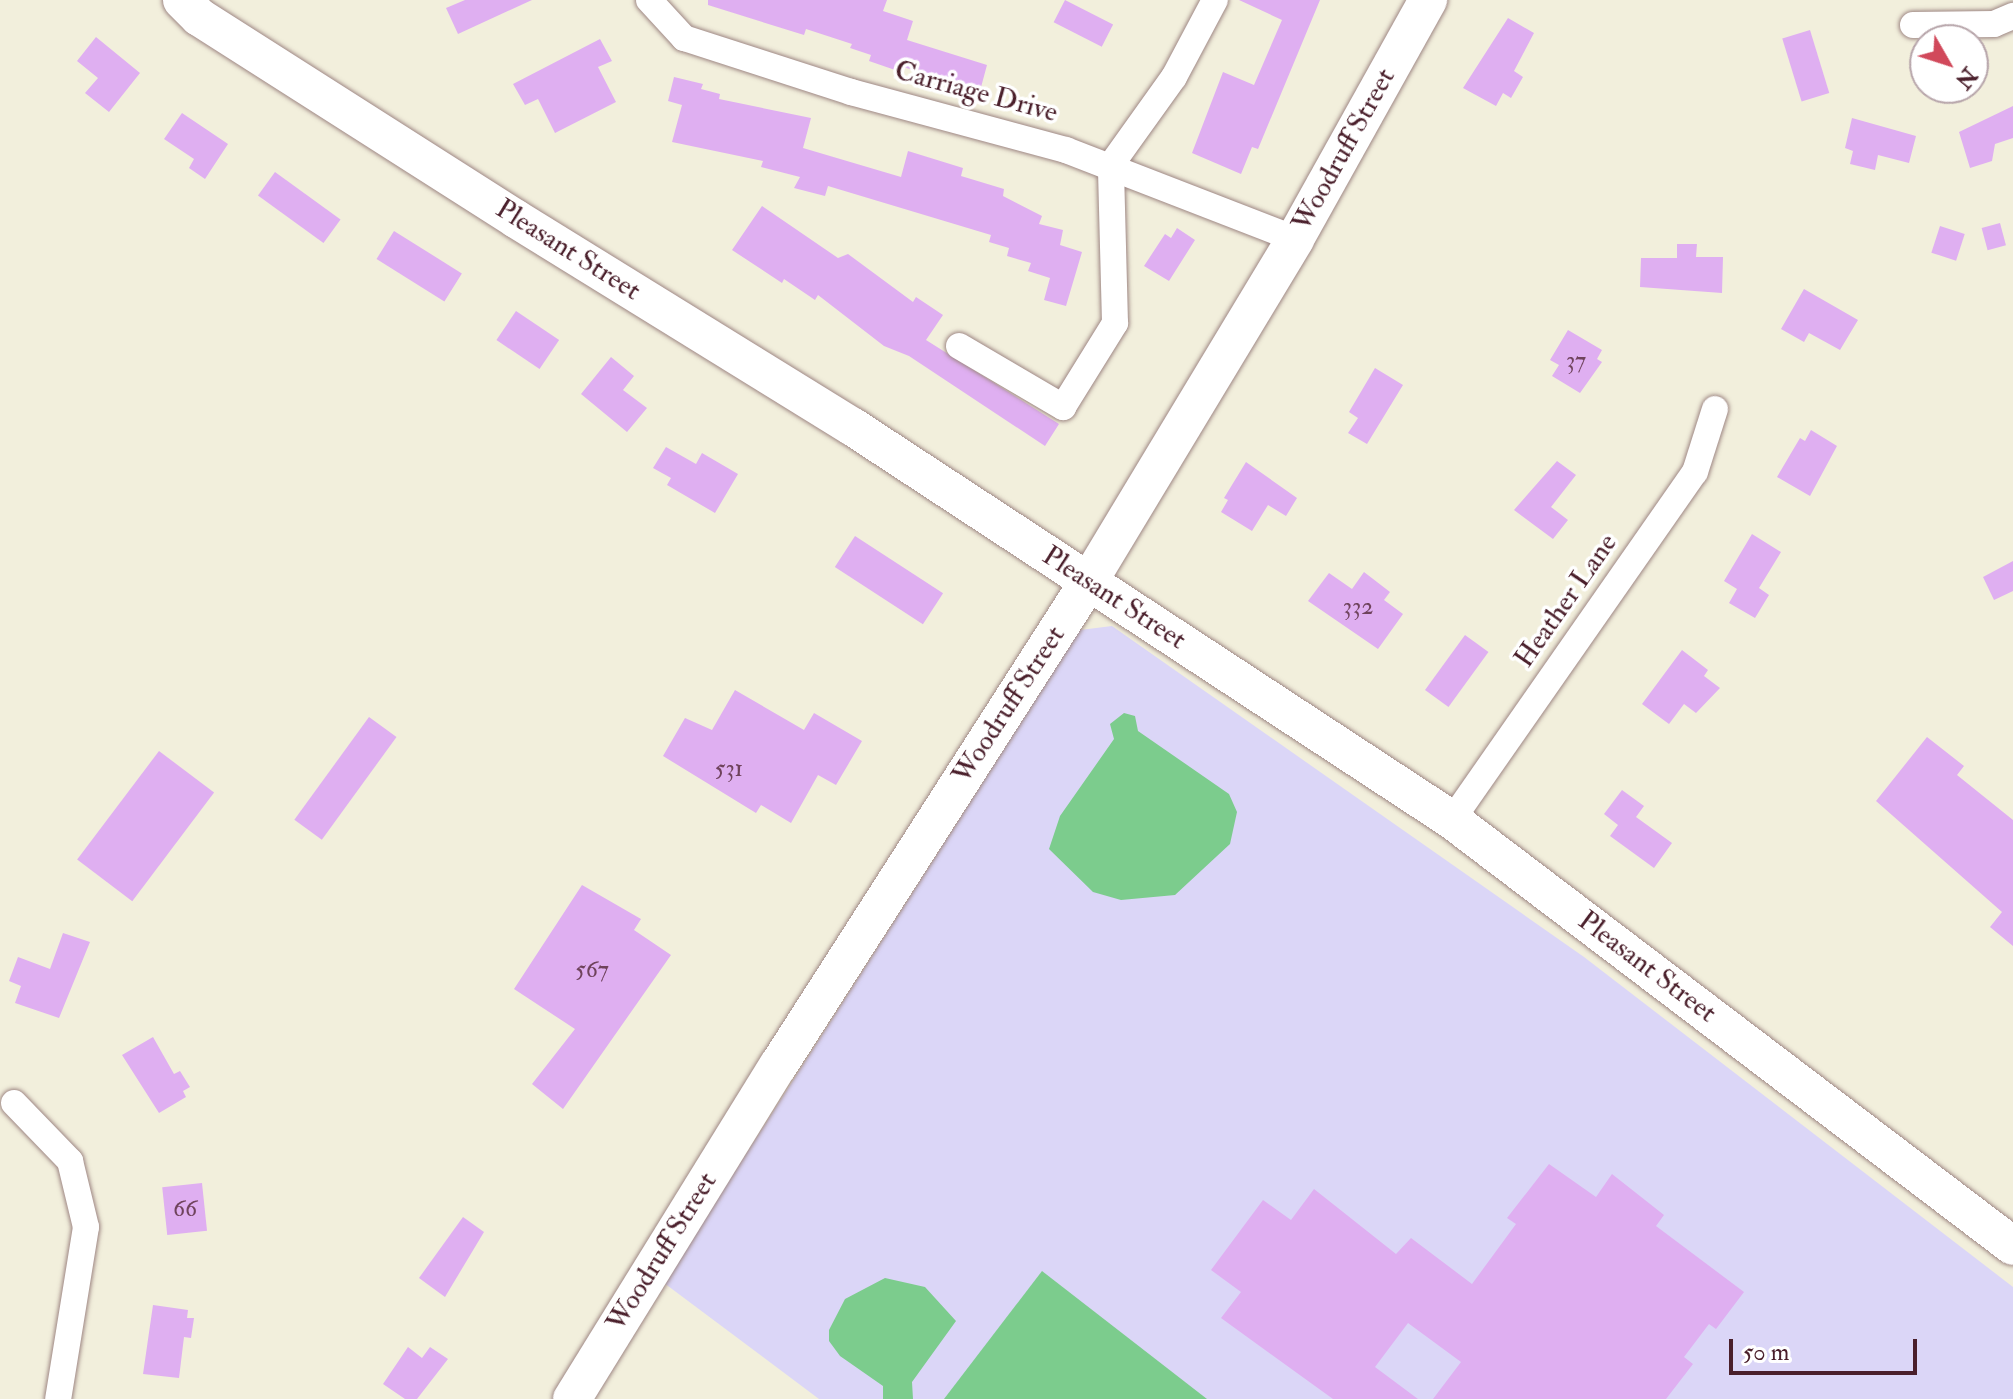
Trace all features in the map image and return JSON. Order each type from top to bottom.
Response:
[{"type":"street","name":"Pleasant Street","points":[[182,0],[199,17],[1089,581],[1452,820],[2013,1246]]},
{"type":"street","name":"Carriage Drive","points":[[649,0],[684,38],[1111,165],[1295,239]]},
{"type":"street","points":[[959,346],[1063,407],[1115,323],[1111,165],[1174,77],[1215,0]]},
{"type":"street","name":"Woodruff Street","points":[[572,1399],[778,1066],[1089,581],[1295,239],[1428,0]]},
{"type":"street","points":[[1989,24],[2013,16]]},
{"type":"street","name":"Heather Lane","points":[[1452,820],[1695,472],[1715,409]]},
{"type":"street","points":[[14,1103],[70,1161],[86,1227],[58,1399]]},
{"type":"shaded area","points":[[1112,626],[1584,957],[2013,1287],[2013,1399],[819,1399],[664,1283],[1080,630]]},
{"type":"green space","points":[[1124,713],[1135,716],[1138,731],[1229,794],[1237,812],[1230,844],[1175,895],[1121,900],[1093,892],[1049,849],[1060,816],[1114,739],[1110,724]]},
{"type":"green space","points":[[1042,1271],[1207,1399],[944,1399]]},
{"type":"green space","points":[[885,1278],[925,1287],[956,1321],[912,1382],[913,1399],[883,1399],[883,1386],[840,1356],[829,1341],[829,1330],[845,1299]]},
{"type":"building","points":[[465,0],[532,0],[458,34],[446,8]]},
{"type":"building","points":[[708,0],[887,0],[883,11],[913,21],[907,40],[987,65],[980,91],[900,66],[898,71],[869,61],[871,55],[850,48],[852,44],[806,29],[804,35],[708,5]]},
{"type":"building","points":[[1065,0],[1113,25],[1102,47],[1054,22]]},
{"type":"building","points":[[1239,0],[1320,0],[1258,149],[1252,147],[1241,174],[1192,153],[1223,72],[1254,85],[1282,20]]},
{"type":"building","points":[[1508,18],[1534,33],[1514,71],[1523,77],[1511,98],[1503,93],[1496,106],[1463,88]]},
{"type":"building","points":[[1810,30],[1829,93],[1802,102],[1782,38]]},
{"type":"building","points":[[96,37],[140,73],[109,112],[85,93],[98,78],[77,61]]},
{"type":"building","points":[[600,39],[612,61],[598,67],[616,102],[555,133],[538,99],[525,105],[513,84]]},
{"type":"building","points":[[674,77],[703,84],[701,89],[720,94],[719,99],[811,118],[803,148],[901,177],[908,151],[963,168],[961,176],[1004,189],[1003,196],[1042,216],[1039,224],[1063,230],[1060,245],[1082,252],[1066,306],[1044,300],[1050,278],[1028,271],[1031,263],[1007,256],[1009,248],[989,242],[991,235],[828,186],[825,196],[794,188],[800,177],[761,167],[763,161],[672,142],[682,105],[668,101]]},
{"type":"building","points":[[2013,106],[2013,138],[1995,144],[1992,161],[1970,168],[1959,132]]},
{"type":"building","points":[[182,113],[228,144],[205,179],[189,168],[194,159],[164,139]]},
{"type":"building","points":[[1852,118],[1916,136],[1909,163],[1878,155],[1875,170],[1850,164],[1853,151],[1845,148]]},
{"type":"building","points":[[275,172],[341,220],[323,243],[258,195]]},
{"type":"building","points":[[762,206],[838,258],[848,254],[913,302],[916,297],[943,315],[926,340],[1059,424],[1045,446],[909,356],[884,346],[818,295],[815,300],[784,279],[782,283],[732,250]]},
{"type":"building","points":[[2000,223],[2006,245],[1988,250],[1982,228]]},
{"type":"building","points":[[1940,226],[1965,234],[1956,261],[1931,253]]},
{"type":"building","points":[[1177,228],[1195,240],[1169,281],[1144,266],[1165,234],[1171,238]]},
{"type":"building","points":[[394,231],[462,273],[444,301],[377,259]]},
{"type":"building","points":[[1677,244],[1697,244],[1696,257],[1723,257],[1722,293],[1640,287],[1641,258],[1677,258]]},
{"type":"building","points":[[1804,289],[1858,320],[1840,350],[1809,333],[1804,342],[1781,329]]},
{"type":"building","points":[[516,311],[559,340],[540,369],[496,340]]},
{"type":"building","points":[[1568,330],[1602,350],[1597,359],[1602,362],[1580,393],[1552,376],[1559,365],[1550,360]]},
{"type":"building","points":[[611,357],[634,376],[623,390],[647,408],[627,432],[581,394]]},
{"type":"building","points":[[1375,368],[1403,385],[1367,444],[1348,433],[1358,418],[1349,412]]},
{"type":"building","points":[[1811,430],[1837,446],[1810,496],[1777,477],[1800,438],[1805,441]]},
{"type":"building","points":[[666,447],[696,464],[702,453],[738,474],[715,513],[667,485],[671,478],[653,468]]},
{"type":"building","points":[[1557,461],[1576,475],[1551,507],[1568,520],[1553,539],[1514,510]]},
{"type":"building","points":[[1246,462],[1297,498],[1286,516],[1268,505],[1252,531],[1221,512],[1228,500],[1224,498]]},
{"type":"building","points":[[1752,534],[1781,552],[1759,588],[1769,595],[1755,618],[1729,603],[1737,589],[1724,581]]},
{"type":"building","points":[[855,536],[943,593],[923,624],[835,567]]},
{"type":"building","points":[[2013,561],[2013,591],[1994,600],[1983,577]]},
{"type":"building","points":[[1364,572],[1390,592],[1384,600],[1403,614],[1378,649],[1308,601],[1329,573],[1352,589]]},
{"type":"building","points":[[1465,635],[1488,652],[1448,707],[1425,690]]},
{"type":"building","points":[[1682,650],[1708,670],[1704,676],[1720,688],[1696,713],[1684,704],[1669,724],[1642,704]]},
{"type":"building","points":[[735,690],[804,730],[814,713],[862,741],[836,785],[818,775],[791,823],[761,805],[756,813],[663,756],[685,718],[712,730]]},
{"type":"building","points":[[369,717],[397,737],[322,840],[294,820]]},
{"type":"building","points":[[1927,737],[1964,766],[1957,775],[2013,820],[2013,946],[1990,927],[2002,912],[1876,801]]},
{"type":"building","points":[[159,751],[214,793],[132,901],[77,860]]},
{"type":"building","points":[[1622,790],[1644,806],[1636,817],[1672,843],[1654,868],[1610,836],[1618,825],[1604,814]]},
{"type":"building","points":[[582,885],[641,919],[634,930],[671,955],[563,1109],[532,1084],[575,1029],[514,989]]},
{"type":"building","points":[[63,933],[90,942],[59,1018],[15,1003],[21,986],[9,981],[18,957],[50,969]]},
{"type":"building","points":[[153,1037],[174,1074],[180,1071],[190,1087],[183,1091],[186,1097],[159,1113],[122,1055]]},
{"type":"building","points":[[1549,1164],[1596,1197],[1612,1174],[1664,1215],[1656,1226],[1744,1292],[1716,1329],[1709,1324],[1684,1357],[1693,1364],[1666,1399],[1433,1399],[1461,1362],[1408,1323],[1375,1367],[1418,1399],[1333,1399],[1221,1318],[1241,1292],[1211,1270],[1263,1200],[1291,1220],[1314,1189],[1396,1254],[1411,1238],[1472,1284],[1516,1224],[1507,1218]]},
{"type":"building","points":[[202,1183],[207,1231],[167,1235],[162,1187]]},
{"type":"building","points":[[463,1217],[484,1232],[445,1297],[419,1278]]},
{"type":"building","points":[[153,1305],[188,1310],[187,1318],[194,1318],[191,1338],[184,1337],[179,1378],[143,1374]]},
{"type":"building","points":[[408,1347],[422,1358],[430,1347],[448,1359],[417,1399],[405,1399],[383,1384]]}]
